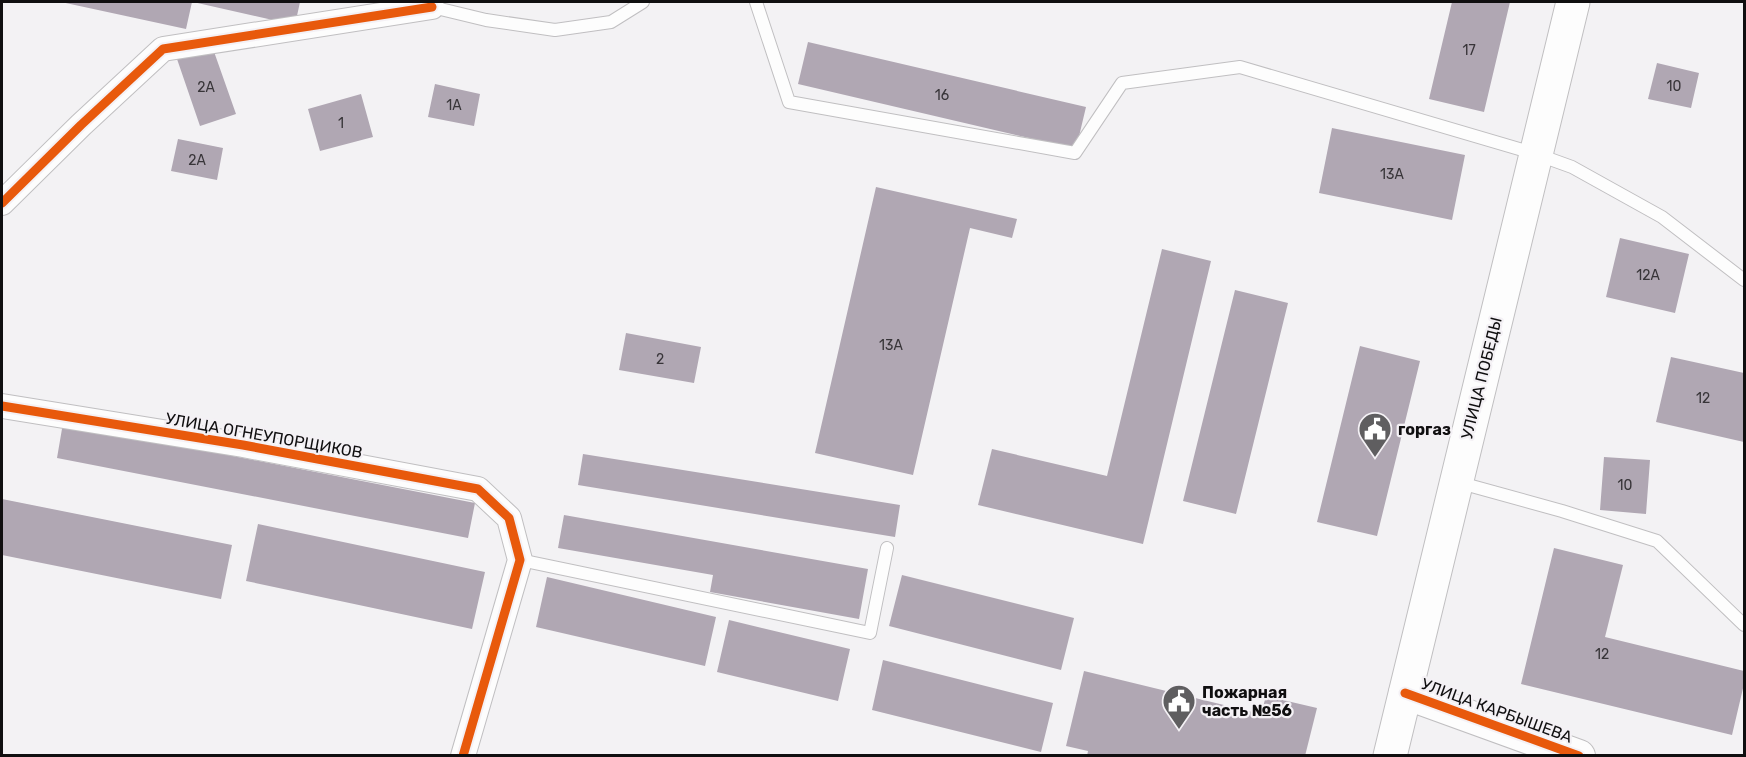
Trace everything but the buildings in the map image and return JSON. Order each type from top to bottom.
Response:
[{"type":"main road","name":"УЛИЦА ПОБЕДЫ","points":[[1390,756],[1573,2]]},
{"type":"street","points":[[2,202],[163,49],[422,4]]},
{"type":"street","name":"УЛИЦА ОГНЕУПОРЩИКОВ","points":[[2,406],[243,445],[478,489],[509,518],[520,560]]},
{"type":"street","points":[[463,756],[520,560]]},
{"type":"street","name":"УЛИЦА КАРБЫШЕВА","points":[[1405,693],[1579,756]]},
{"type":"lane","points":[[422,4],[486,20],[555,30],[611,22],[643,2]]},
{"type":"lane","points":[[756,2],[789,102],[1075,153],[1122,83],[1240,67],[1536,154],[1572,167],[1662,217],[1744,280]]},
{"type":"lane","points":[[1456,482],[1658,541],[1744,625]]},
{"type":"lane","points":[[520,560],[870,633],[887,548]]},
{"type":"cycle path","points":[[2,203],[163,49],[432,7]]},
{"type":"cycle path","points":[[2,406],[243,445],[478,489],[509,518],[520,560],[463,756]]},
{"type":"cycle path","points":[[1405,693],[1579,756]]},
{"type":"place","name":"горгаз","points":[[1375,458]]},
{"type":"place","name":"Пожарная часть №56","points":[[1179,730]]}]
